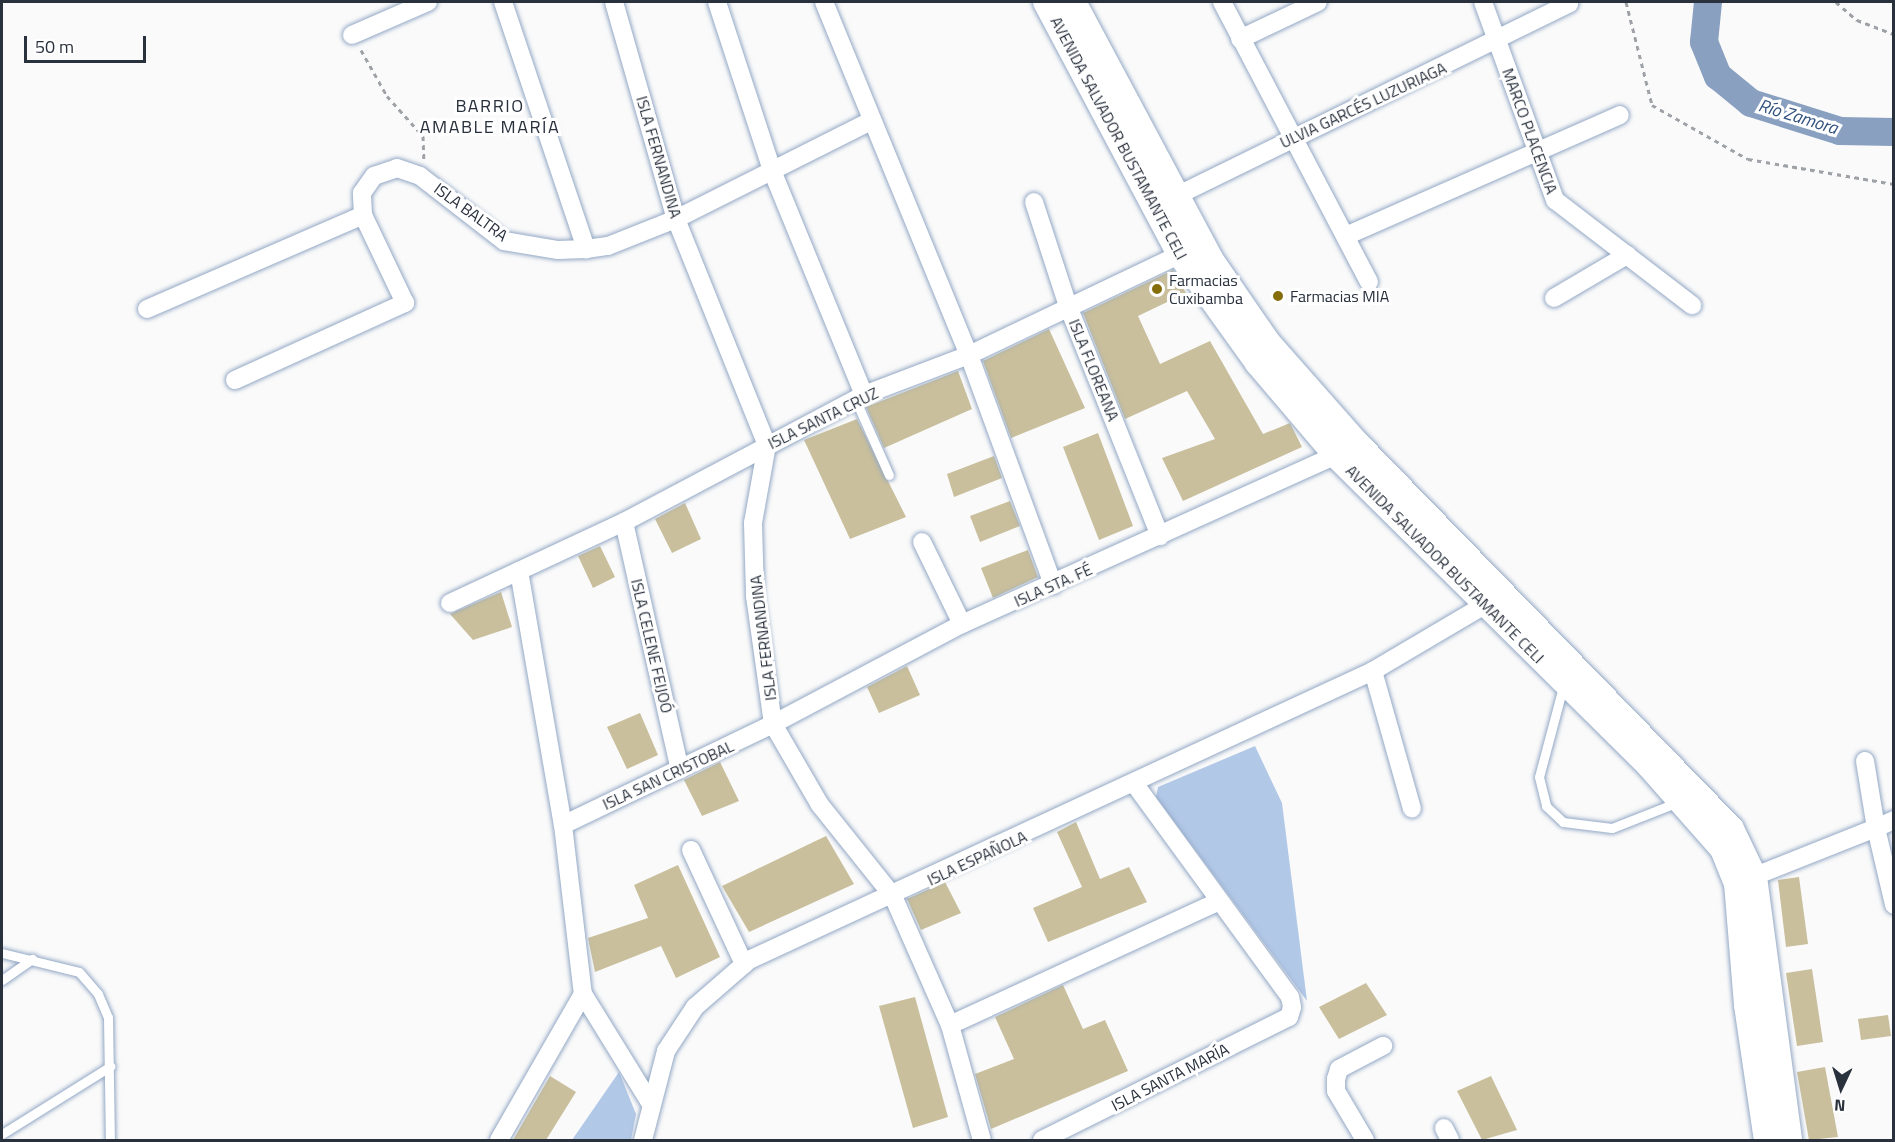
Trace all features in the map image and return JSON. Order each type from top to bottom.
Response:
[{"type":"main road","name":"AVENIDA SALVADOR BUSTAMANTE CELI","points":[[1046,2],[1167,200]]},
{"type":"main road","name":"AVENIDA SALVADOR BUSTAMANTE CELI","points":[[1073,2],[1191,249],[1258,363],[1571,676],[1731,829],[1746,880],[1773,1002],[1789,1140]]},
{"type":"main road","name":"AVENIDA SALVADOR BUSTAMANTE CELI","points":[[1347,450],[1483,606],[1571,676],[1722,849],[1746,880],[1747,1005],[1761,1134]]},
{"type":"main road","points":[[1747,1005],[1773,1002]]},
{"type":"street","points":[[352,35],[428,2]]},
{"type":"street","points":[[503,2],[586,249]]},
{"type":"street","name":"ISLA FERNANDINA","points":[[614,2],[676,219],[767,445],[753,523],[755,596],[773,724],[820,805],[893,896],[950,1025],[982,1140]]},
{"type":"street","points":[[717,2],[773,173],[860,398]]},
{"type":"street","points":[[824,2],[869,122],[969,355],[1053,585]]},
{"type":"street","points":[[1222,2],[1348,235],[1369,282]]},
{"type":"street","points":[[1240,39],[1318,2]]},
{"type":"street","name":"MARCO PLACENCIA","points":[[1483,2],[1555,200],[1692,305]]},
{"type":"street","name":"ULVIA GARCÉS LUZURIAGA","points":[[1167,200],[1294,136],[1497,43],[1569,4]]},
{"type":"street","points":[[1348,235],[1537,149],[1620,115]]},
{"type":"street","name":"ISLA BALTRA","points":[[363,215],[362,193],[374,176],[397,168],[420,176],[504,241],[558,250],[608,246],[676,219],[773,173],[869,122]]},
{"type":"street","name":"ISLA FLOREANA","points":[[1034,202],[1068,306],[1160,536]]},
{"type":"street","points":[[147,309],[363,215],[405,303],[235,380]]},
{"type":"street","name":"ISLA SANTA CRUZ","points":[[450,603],[624,522],[860,398],[969,355],[1191,249]]},
{"type":"street","points":[[1554,298],[1627,255]]},
{"type":"street","name":"ISLA STA. FÉ","points":[[773,724],[962,624],[1053,585],[1347,450]]},
{"type":"street","name":"ISLA CELENE FEIJOÓ","points":[[624,522],[680,770]]},
{"type":"street","points":[[922,542],[962,624]]},
{"type":"street","points":[[519,571],[563,825],[583,994],[651,1104]]},
{"type":"street","name":"ISLA ESPAÑOLA","points":[[643,1140],[666,1051],[679,1030],[715,986],[744,964],[1373,671],[1483,606]]},
{"type":"street","points":[[1373,671],[1412,809]]},
{"type":"street","name":"ISLA SAN CRISTOBAL","points":[[563,825],[773,724]]},
{"type":"street","points":[[1865,761],[1876,828],[1893,905]]},
{"type":"street","points":[[950,1025],[1218,902],[1134,783]]},
{"type":"street","points":[[1746,880],[1893,820]]},
{"type":"street","points":[[691,850],[744,964]]},
{"type":"street","name":"ISLA SANTA MARÍA","points":[[1042,1140],[1288,1017],[1292,1007],[1290,997],[1218,902]]},
{"type":"street","points":[[499,1140],[583,994]]},
{"type":"street","points":[[1365,1140],[1336,1091],[1335,1079],[1339,1069],[1383,1046]]},
{"type":"lane","points":[[860,398],[889,475]]},
{"type":"lane","points":[[1571,676],[1539,777],[1546,806],[1574,825],[1612,828],[1680,801]]},
{"type":"lane","points":[[2,953],[79,972],[98,994],[108,1017],[111,1066],[110,1140]]},
{"type":"lane","points":[[2,980],[32,959]]},
{"type":"lane","points":[[2,1134],[111,1066]]},
{"type":"path","points":[[1626,2],[1652,105],[1748,159],[1893,184]]},
{"type":"path","points":[[1836,2],[1857,20],[1893,34]]},
{"type":"path","points":[[352,35],[387,96],[423,136],[420,176]]},
{"type":"shaded area","points":[[1255,746],[1282,803],[1307,1001],[1156,797],[1158,787]]},
{"type":"shaded area","points":[[619,1072],[636,1114],[631,1140],[572,1140]]},
{"type":"building","points":[[1173,270],[1186,293],[1138,316],[1160,364],[1210,341],[1263,434],[1290,423],[1302,447],[1183,501],[1162,458],[1215,439],[1187,391],[1125,419],[1083,313]]},
{"type":"building","points":[[1049,329],[1085,408],[1011,438],[983,361]]},
{"type":"building","points":[[958,371],[972,409],[884,448],[866,407]]},
{"type":"building","points":[[857,419],[906,517],[850,539],[804,440]]},
{"type":"building","points":[[1098,433],[1133,526],[1099,540],[1063,447]]},
{"type":"building","points":[[994,456],[1002,478],[954,497],[947,474]]},
{"type":"building","points":[[1010,501],[1020,526],[980,542],[970,516]]},
{"type":"building","points":[[685,503],[701,539],[672,553],[655,519]]},
{"type":"building","points":[[600,546],[615,577],[593,588],[578,556]]},
{"type":"building","points":[[1028,550],[1038,577],[993,598],[981,568]]},
{"type":"building","points":[[501,592],[512,627],[473,640],[450,614]]},
{"type":"building","points":[[907,666],[920,695],[879,713],[867,687]]},
{"type":"building","points":[[640,713],[658,755],[627,769],[607,727]]},
{"type":"building","points":[[720,762],[739,801],[702,816],[684,780]]},
{"type":"building","points":[[1076,822],[1100,879],[1129,867],[1147,902],[1048,942],[1033,908],[1082,887],[1057,832]]},
{"type":"building","points":[[826,836],[854,884],[749,932],[722,886]]},
{"type":"building","points":[[678,865],[720,957],[676,978],[661,946],[595,972],[588,938],[648,918],[634,885]]},
{"type":"building","points":[[1799,877],[1808,944],[1786,947],[1778,880]]},
{"type":"building","points":[[945,882],[961,913],[921,930],[907,899]]},
{"type":"building","points":[[1812,969],[1823,1042],[1797,1046],[1786,973]]},
{"type":"building","points":[[1366,983],[1387,1015],[1339,1039],[1319,1007]]},
{"type":"building","points":[[1063,985],[1083,1029],[1105,1020],[1128,1071],[991,1129],[975,1074],[1014,1059],[995,1017]]},
{"type":"building","points":[[915,997],[948,1117],[913,1128],[879,1006]]},
{"type":"building","points":[[1888,1015],[1891,1036],[1861,1040],[1858,1019]]},
{"type":"building","points":[[1825,1067],[1838,1137],[1809,1140],[1797,1072]]},
{"type":"building","points":[[550,1076],[576,1092],[546,1140],[513,1140]]},
{"type":"building","points":[[1491,1076],[1517,1130],[1482,1140],[1457,1091]]},
{"type":"waterway","name":"Río Zamora","points":[[1708,2],[1704,42],[1718,76],[1751,103],[1840,131],[1894,132]]},
{"type":"place","name":"Farmacias Cuxibamba","points":[[1157,289]]},
{"type":"place","name":"Farmacias MIA","points":[[1278,296]]},
{"type":"district","name":"BARRIO AMABLE MARÍA","points":[[490,117]]}]
